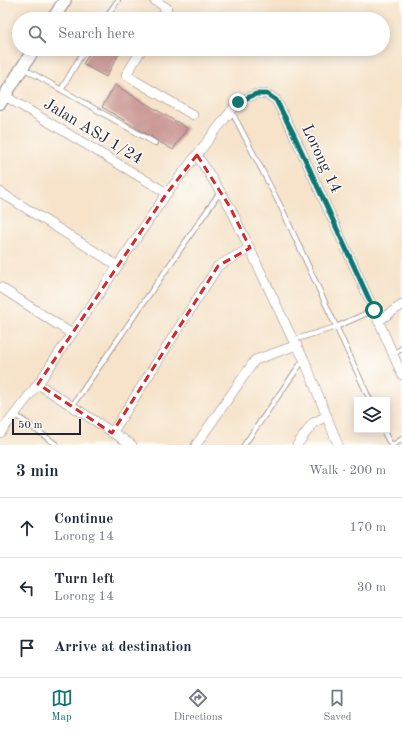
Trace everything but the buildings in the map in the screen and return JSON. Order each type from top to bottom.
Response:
[{"type":"street","points":[[57,12],[65,0]]},
{"type":"street","points":[[154,0],[167,8],[164,12]]},
{"type":"street","points":[[2,100],[30,56]]},
{"type":"street","points":[[138,56],[126,75],[193,115]]},
{"type":"street","name":"Lorong 14","points":[[0,433],[38,384],[167,193],[238,102],[256,94],[267,94],[276,100],[294,135],[402,375]]},
{"type":"street","name":"Jalan ASJ 1/24","points":[[2,100],[167,193]]},
{"type":"street","points":[[196,155],[230,207],[304,359],[338,445]]},
{"type":"street","points":[[0,192],[118,266]]},
{"type":"street","points":[[112,433],[218,266],[250,248]]},
{"type":"street","points":[[0,287],[72,334]]},
{"type":"street","points":[[378,322],[402,305]]},
{"type":"street","points":[[196,445],[255,360],[295,343]]},
{"type":"street","points":[[38,384],[132,445]]},
{"type":"street","points":[[297,445],[313,423],[327,416]]},
{"type":"lane","points":[[110,12],[118,0]]},
{"type":"lane","points":[[61,90],[81,56]]},
{"type":"lane","points":[[23,68],[155,143]]},
{"type":"lane","points":[[231,110],[282,208],[369,397]]},
{"type":"lane","points":[[72,406],[220,192]]},
{"type":"lane","points":[[295,343],[374,310]]},
{"type":"lane","points":[[393,355],[402,348]]},
{"type":"lane","points":[[244,445],[304,359]]},
{"type":"lane","points":[[14,414],[57,445]]},
{"type":"lane","points":[[385,433],[392,445],[402,440]]},
{"type":"highlighted area","points":[[197,155],[230,207],[250,248],[218,266],[112,433],[38,384],[167,193]]},
{"type":"route","points":[[238,102],[256,94],[267,94],[276,100],[294,135],[374,310]]}]
